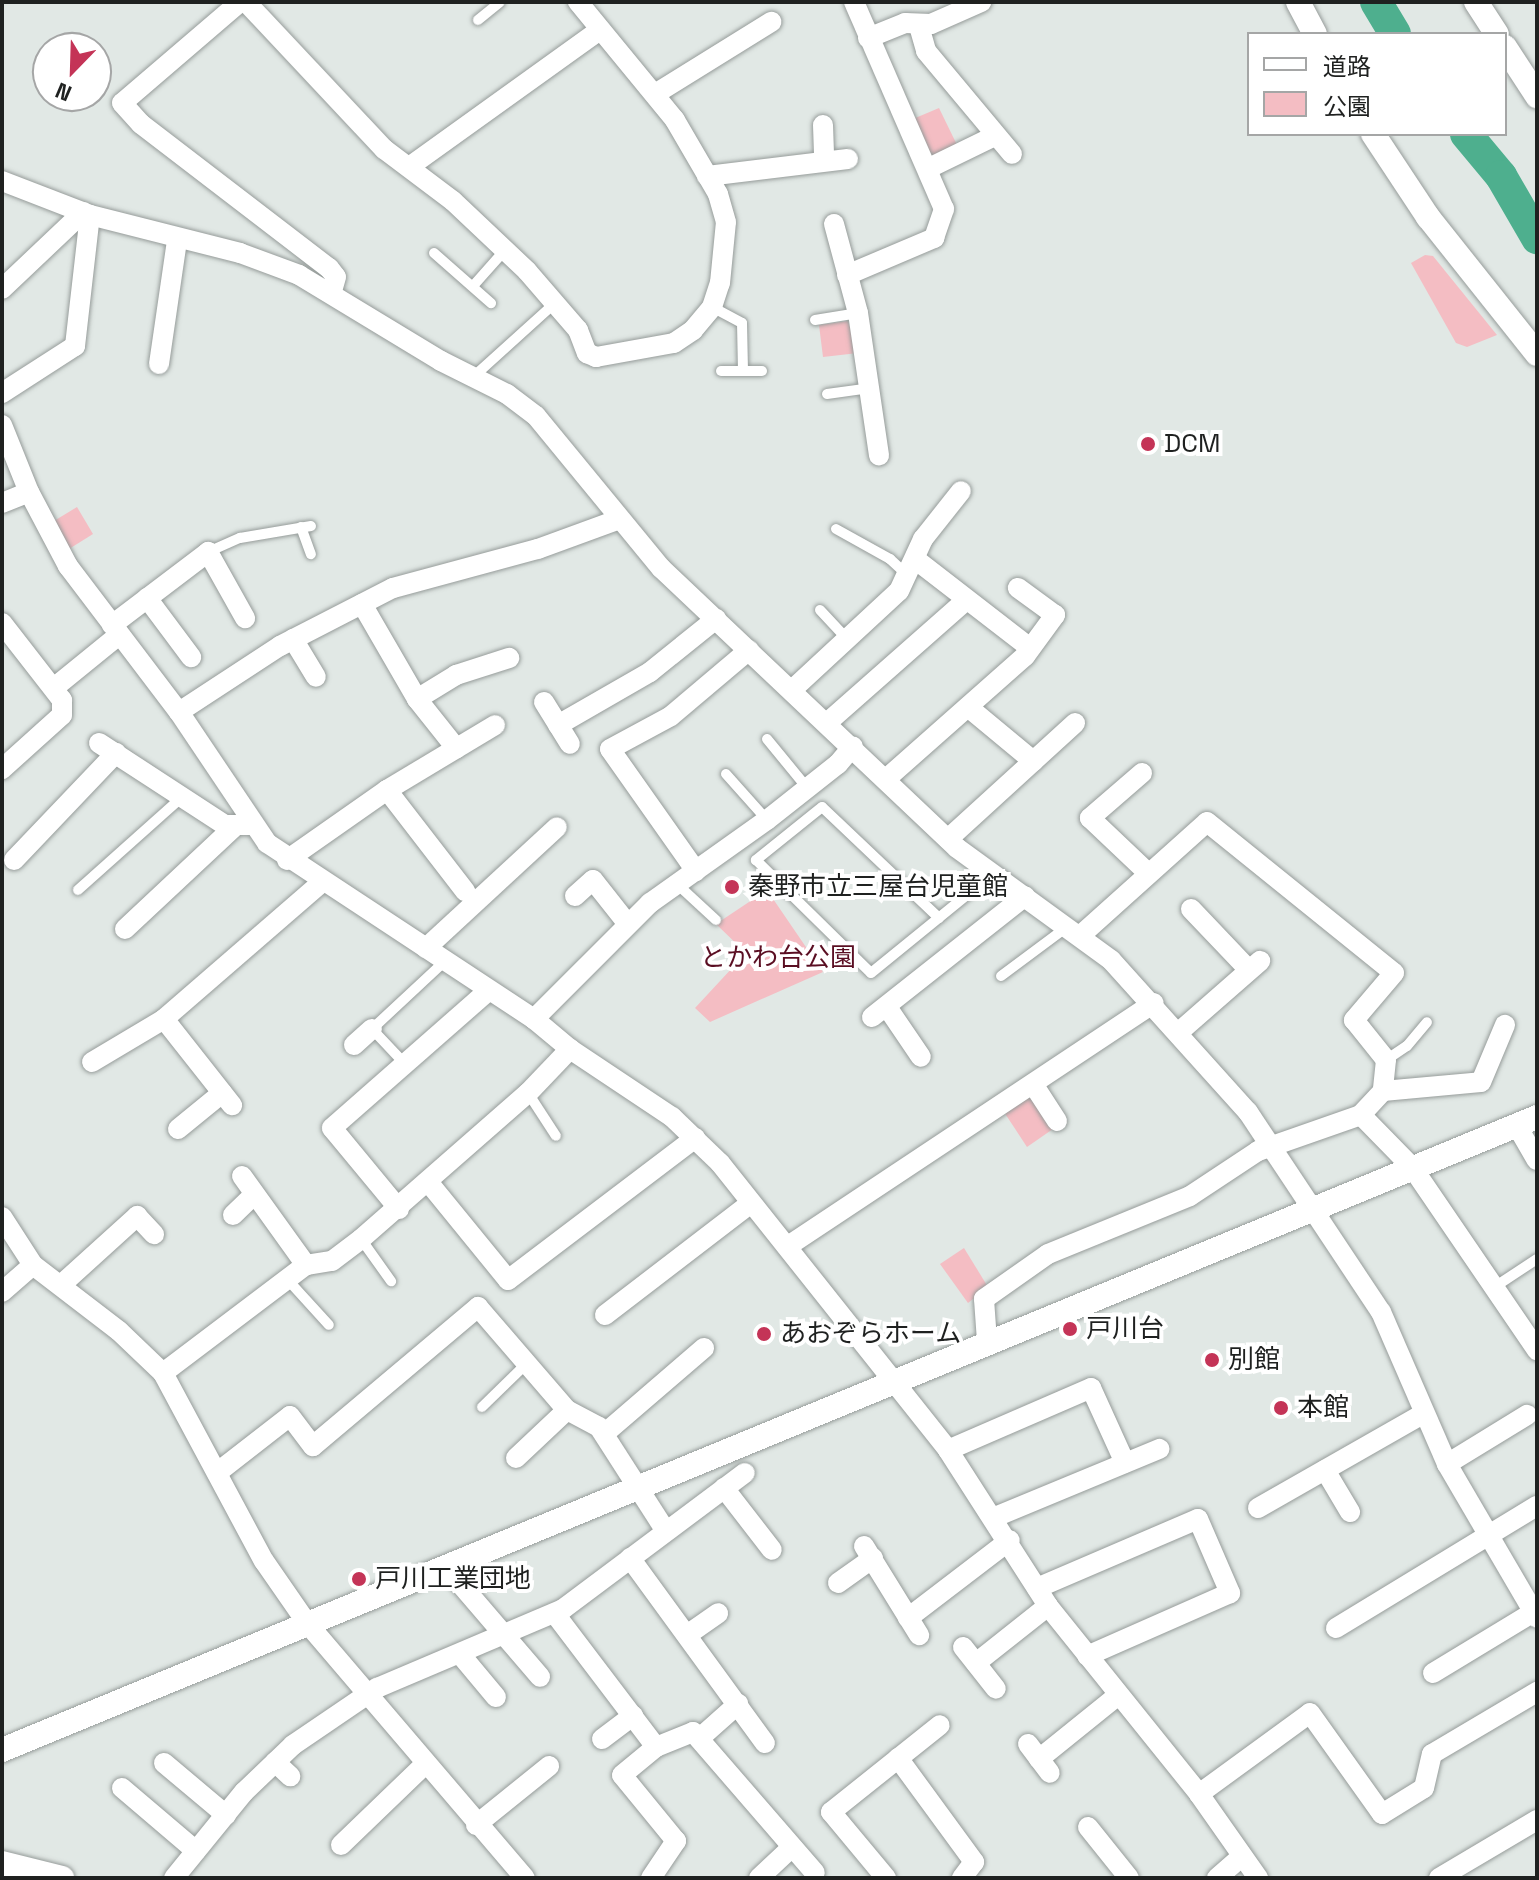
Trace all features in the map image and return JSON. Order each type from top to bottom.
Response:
[{"type":"street","points":[[332,291],[336,277],[329,268],[141,124],[122,103],[243,2],[338,103],[505,250],[556,302],[578,330],[587,353],[596,357],[674,343],[712,307],[727,232],[718,194],[655,94],[598,31],[578,2]]},
{"type":"street","points":[[847,275],[934,238],[944,209],[929,168],[854,2]]},
{"type":"street","points":[[904,2],[926,51],[1012,154]]},
{"type":"street","points":[[868,38],[905,23],[916,26],[981,2]]},
{"type":"street","points":[[1298,2],[1314,32]]},
{"type":"street","points":[[1476,2],[1496,32]]},
{"type":"street","points":[[409,167],[598,31]]},
{"type":"street","points":[[655,94],[729,58],[766,31]]},
{"type":"street","points":[[1507,50],[1537,96]]},
{"type":"street","points":[[823,125],[824,160]]},
{"type":"street","points":[[929,168],[995,136]]},
{"type":"street","points":[[1374,136],[1428,217],[1537,354]]},
{"type":"street","points":[[707,176],[848,159]]},
{"type":"street","points":[[2,181],[87,213],[177,240],[263,260],[332,291],[472,378],[507,394],[536,416],[661,568],[828,722],[948,839],[1075,930],[1154,1003],[1274,1146],[1381,1312],[1447,1464],[1536,1614],[1433,1673]]},
{"type":"street","points":[[2,289],[87,213]]},
{"type":"street","points":[[2,393],[75,346],[87,213]]},
{"type":"street","points":[[834,224],[858,313],[879,455]]},
{"type":"street","points":[[159,364],[177,240]]},
{"type":"street","points":[[2,425],[29,492],[68,566],[179,712],[244,825],[321,883],[534,1019],[570,1049],[695,1138],[788,1246],[948,1450],[1010,1540],[1048,1606],[1117,1696],[1199,1794],[1258,1878]]},
{"type":"street","points":[[793,689],[899,591],[923,539],[961,491]]},
{"type":"street","points":[[2,503],[29,492]]},
{"type":"street","points":[[179,712],[293,639],[393,588],[538,549],[620,519]]},
{"type":"street","points":[[55,687],[147,598],[208,552],[245,618]]},
{"type":"street","points":[[911,567],[1029,647]]},
{"type":"street","points":[[886,779],[968,707],[1029,647],[1063,620],[1018,588]]},
{"type":"street","points":[[147,598],[191,657]]},
{"type":"street","points":[[828,722],[964,602]]},
{"type":"street","points":[[362,604],[417,699],[456,748]]},
{"type":"street","points":[[558,725],[650,672],[716,619]]},
{"type":"street","points":[[2,623],[55,687],[62,700],[62,715],[5,777]]},
{"type":"street","points":[[293,639],[316,677]]},
{"type":"street","points":[[696,871],[610,749],[671,716],[749,650]]},
{"type":"street","points":[[417,699],[456,675],[509,658]]},
{"type":"street","points":[[544,702],[570,744]]},
{"type":"street","points":[[968,707],[1033,761]]},
{"type":"street","points":[[948,839],[1075,723]]},
{"type":"street","points":[[287,860],[387,790],[495,725]]},
{"type":"street","points":[[534,1019],[627,923],[808,789],[853,746]]},
{"type":"street","points":[[14,860],[108,748],[184,794],[225,825],[244,825]]},
{"type":"street","points":[[1142,773],[1090,818],[1148,873]]},
{"type":"street","points":[[387,790],[465,891]]},
{"type":"street","points":[[987,1341],[984,1299],[1048,1254],[1190,1196],[1274,1146],[1361,1115],[1383,1091],[1386,1060],[1354,1020],[1394,973],[1207,822],[1075,930]]},
{"type":"street","points":[[125,929],[175,895],[244,825]]},
{"type":"street","points":[[426,948],[557,827]]},
{"type":"street","points":[[575,896],[593,880],[627,923]]},
{"type":"street","points":[[92,1062],[164,1019],[321,883]]},
{"type":"street","points":[[921,1056],[879,1012],[949,968],[1025,896]]},
{"type":"street","points":[[1179,1032],[1255,965],[1203,915]]},
{"type":"street","points":[[399,1209],[332,1128],[407,1066],[488,991]]},
{"type":"street","points":[[788,1246],[1154,1003]]},
{"type":"street","points":[[164,1019],[227,1099],[178,1129]]},
{"type":"street","points":[[1383,1091],[1481,1082],[1505,1025]]},
{"type":"street","points":[[354,1045],[372,1029]]},
{"type":"street","points":[[163,1373],[306,1265],[332,1261],[399,1209],[528,1093],[570,1049]]},
{"type":"street","points":[[1033,1084],[1057,1121]]},
{"type":"street","points":[[1361,1115],[1412,1167],[1537,1350]]},
{"type":"street","points":[[2,1750],[987,1341],[1527,1122],[1537,1160]]},
{"type":"street","points":[[429,1183],[508,1280],[695,1138]]},
{"type":"street","points":[[242,1176],[306,1265]]},
{"type":"street","points":[[233,1215],[255,1194]]},
{"type":"street","points":[[605,1315],[751,1203]]},
{"type":"street","points":[[61,1285],[137,1216],[154,1234]]},
{"type":"street","points":[[2,1217],[33,1265],[61,1285],[163,1373],[264,1561],[307,1623],[424,1765],[525,1878]]},
{"type":"street","points":[[2,1292],[33,1265]]},
{"type":"street","points":[[218,1472],[286,1408],[313,1446],[478,1307],[567,1410],[604,1434],[665,1530]]},
{"type":"street","points":[[604,1434],[704,1348]]},
{"type":"street","points":[[948,1450],[1091,1388],[1125,1463]]},
{"type":"street","points":[[516,1458],[567,1410]]},
{"type":"street","points":[[1258,1508],[1423,1414]]},
{"type":"street","points":[[1447,1464],[1527,1415]]},
{"type":"street","points":[[995,1517],[1159,1449]]},
{"type":"street","points":[[1325,1470],[1350,1512]]},
{"type":"street","points":[[174,1878],[226,1815],[365,1695],[555,1614],[745,1473]]},
{"type":"street","points":[[724,1488],[772,1550]]},
{"type":"street","points":[[1336,1628],[1537,1506]]},
{"type":"street","points":[[1037,1588],[1198,1519],[1230,1593],[1087,1656]]},
{"type":"street","points":[[838,1583],[868,1552],[914,1626],[1010,1540]]},
{"type":"street","points":[[630,1558],[765,1743]]},
{"type":"street","points":[[445,1566],[507,1634],[540,1677]]},
{"type":"street","points":[[996,1689],[970,1655],[1048,1606]]},
{"type":"street","points":[[687,1635],[718,1613]]},
{"type":"street","points":[[555,1614],[624,1693],[633,1716],[656,1747]]},
{"type":"street","points":[[460,1654],[496,1697]]},
{"type":"street","points":[[1199,1794],[1310,1713],[1387,1822],[1424,1788],[1432,1754],[1537,1692]]},
{"type":"street","points":[[1039,1759],[1117,1696]]},
{"type":"street","points":[[701,1737],[738,1704]]},
{"type":"street","points":[[602,1739],[633,1716]]},
{"type":"street","points":[[886,1878],[831,1812],[940,1725]]},
{"type":"street","points":[[651,1878],[682,1846],[622,1775],[656,1747],[693,1732],[701,1737],[815,1873]]},
{"type":"street","points":[[898,1758],[974,1862],[962,1878]]},
{"type":"street","points":[[164,1763],[226,1815]]},
{"type":"street","points":[[341,1845],[384,1815],[424,1765]]},
{"type":"street","points":[[476,1825],[549,1766]]},
{"type":"street","points":[[122,1788],[196,1851]]},
{"type":"street","points":[[1439,1878],[1537,1820]]},
{"type":"street","points":[[1088,1827],[1129,1878]]},
{"type":"street","points":[[759,1878],[792,1847]]},
{"type":"street","points":[[1217,1878],[1242,1856]]},
{"type":"street","points":[[7,1869],[62,1878]]},
{"type":"lane","points":[[478,20],[500,2]]},
{"type":"lane","points":[[473,286],[505,250]]},
{"type":"lane","points":[[434,253],[491,303]]},
{"type":"lane","points":[[472,378],[556,302]]},
{"type":"lane","points":[[712,307],[742,323],[743,371]]},
{"type":"lane","points":[[815,320],[858,313]]},
{"type":"lane","points":[[721,371],[762,371]]},
{"type":"lane","points":[[827,394],[870,388]]},
{"type":"lane","points":[[208,552],[240,538],[306,527],[311,554]]},
{"type":"lane","points":[[836,529],[911,567]]},
{"type":"lane","points":[[820,610],[847,639]]},
{"type":"lane","points":[[767,739],[808,789]]},
{"type":"lane","points":[[726,774],[767,820]]},
{"type":"lane","points":[[78,890],[184,794]]},
{"type":"lane","points":[[939,918],[928,908],[822,807],[756,860],[871,973],[920,933],[932,923],[944,913],[993,874]]},
{"type":"lane","points":[[677,884],[716,920]]},
{"type":"lane","points":[[1001,976],[1075,930]]},
{"type":"lane","points":[[407,1066],[372,1029],[445,961]]},
{"type":"lane","points":[[1386,1060],[1407,1046],[1427,1022]]},
{"type":"lane","points":[[528,1093],[556,1136]]},
{"type":"lane","points":[[361,1239],[391,1281]]},
{"type":"lane","points":[[1496,1286],[1537,1259]]},
{"type":"lane","points":[[287,1279],[329,1325]]},
{"type":"lane","points":[[482,1407],[525,1365]]},
{"type":"green space","points":[[939,108],[958,147],[937,158],[929,154],[913,119]]},
{"type":"green space","points":[[1425,255],[1433,256],[1497,335],[1467,347],[1456,343],[1411,263]]},
{"type":"green space","points":[[848,321],[858,353],[823,357],[819,325]]},
{"type":"green space","points":[[77,507],[93,534],[69,549],[54,521]]},
{"type":"green space","name":"とかわ台公園","points":[[767,890],[823,972],[710,1022],[695,1008],[746,953],[716,924]]},
{"type":"green space","points":[[1026,1097],[1034,1099],[1053,1129],[1027,1147],[1004,1112]]},
{"type":"green space","points":[[964,1248],[988,1287],[968,1303],[940,1264]]},
{"type":"waterway","points":[[1376,2],[1394,32]]},
{"type":"waterway","points":[[1468,136],[1501,176],[1537,238]]},
{"type":"place","name":"DCM","points":[[1148,444]]},
{"type":"place","name":"秦野市立三屋台児童館","points":[[732,887]]},
{"type":"place","name":"戸川台","points":[[1070,1329]]},
{"type":"place","name":"あおぞらホーム","points":[[764,1334]]},
{"type":"place","name":"別館","points":[[1212,1360]]},
{"type":"place","name":"本館","points":[[1281,1408]]},
{"type":"place","name":"戸川工業団地","points":[[359,1579]]}]
